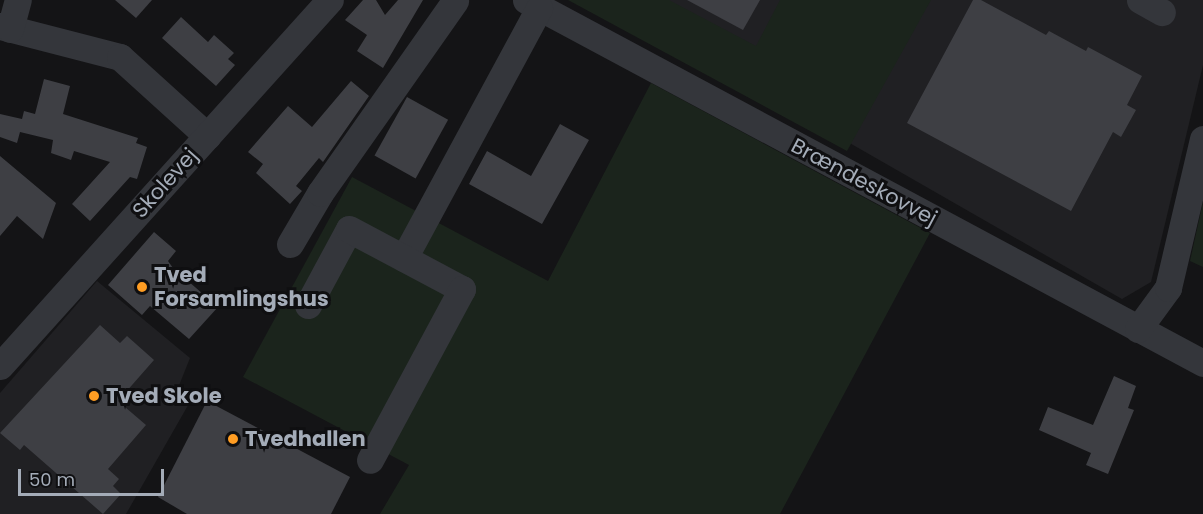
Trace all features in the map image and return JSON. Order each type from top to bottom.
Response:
[{"type":"street","points":[[18,0],[5,27],[120,57],[207,136]]},
{"type":"street","name":"Skolevej","points":[[0,366],[330,0]]},
{"type":"street","points":[[290,244],[320,193],[455,1]]},
{"type":"street","points":[[404,258],[532,4]]},
{"type":"street","name":"Brændeskovvej","points":[[532,4],[1203,363]]},
{"type":"street","points":[[1138,329],[1168,288],[1203,139]]},
{"type":"street","points":[[308,305],[349,229],[462,290],[370,460]]},
{"type":"shaded area","points":[[568,0],[669,0],[756,46],[780,0],[931,0],[847,151]]},
{"type":"shaded area","points":[[600,0],[1203,0],[1203,65],[1151,282],[1122,299]]},
{"type":"shaded area","points":[[651,83],[930,233],[780,514],[380,514],[409,465],[243,377],[352,177],[548,281]]},
{"type":"shaded area","points":[[1203,202],[1203,267],[1190,261]]},
{"type":"shaded area","name":"Tved Skole","points":[[97,281],[190,358],[178,388],[191,400],[126,514],[0,514],[0,393]]},
{"type":"building","points":[[115,0],[152,0],[136,18]]},
{"type":"building","points":[[363,0],[376,0],[385,15],[398,0],[423,0],[383,68],[357,51],[367,35],[345,20]]},
{"type":"building","points":[[687,0],[760,0],[743,30]]},
{"type":"building","points":[[973,0],[981,0],[1046,35],[1049,31],[1086,51],[1088,47],[1142,76],[1127,105],[1136,110],[1121,137],[1113,132],[1071,211],[907,123]]},
{"type":"building","points":[[181,17],[208,42],[214,35],[234,53],[228,59],[235,65],[216,86],[162,38]]},
{"type":"building","points":[[44,79],[70,86],[63,114],[138,138],[136,143],[147,147],[137,179],[130,177],[90,221],[72,204],[110,162],[74,151],[71,160],[51,153],[53,140],[20,132],[17,143],[0,137],[0,114],[22,119],[24,111],[35,114]]},
{"type":"building","points":[[351,81],[369,96],[323,162],[319,158],[296,186],[302,191],[290,204],[256,173],[263,164],[248,152],[288,106],[312,127]]},
{"type":"building","points":[[407,97],[448,120],[416,178],[375,156]]},
{"type":"building","points":[[560,124],[589,140],[542,224],[469,184],[487,151],[531,176]]},
{"type":"building","points":[[0,156],[56,203],[43,239],[17,216],[0,236]]},
{"type":"building","name":"Tved Forsamlingshus","points":[[154,232],[176,251],[168,261],[173,268],[218,307],[189,339],[150,306],[142,315],[108,285]]},
{"type":"building","points":[[100,325],[120,343],[127,336],[154,360],[118,401],[146,425],[108,469],[119,479],[113,486],[121,494],[103,514],[24,445],[20,450],[0,433]]},
{"type":"building","points":[[1114,376],[1136,386],[1128,408],[1134,410],[1108,474],[1086,465],[1091,453],[1039,430],[1048,407],[1093,425]]},
{"type":"building","name":"Tvedhallen","points":[[207,401],[350,477],[331,514],[187,514],[158,497]]},
{"type":"place","name":"Tved Forsamlingshus","points":[[142,287]]},
{"type":"place","name":"Tved Skole","points":[[94,396]]},
{"type":"place","name":"Tvedhallen","points":[[233,439]]}]
